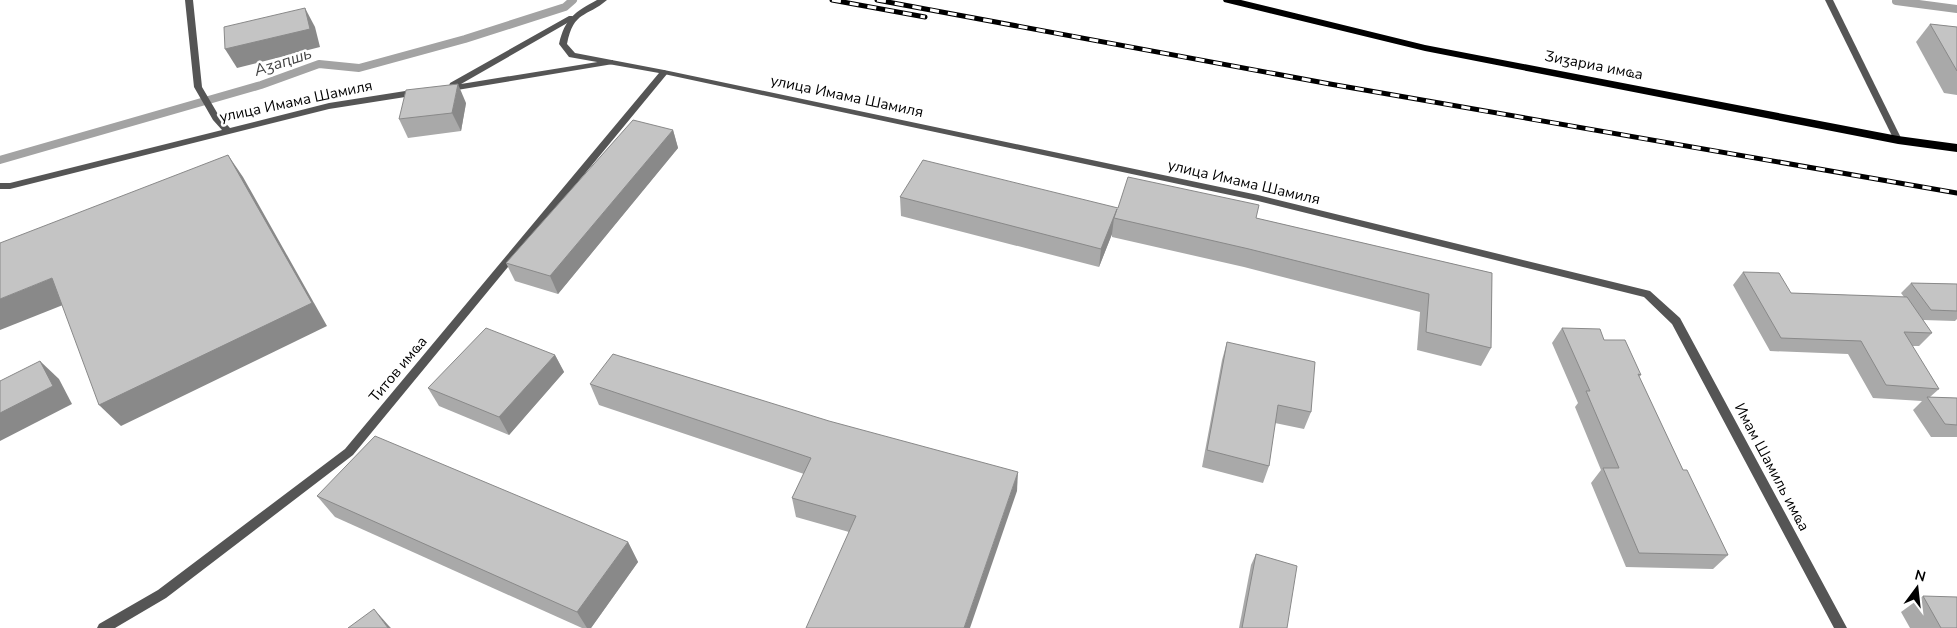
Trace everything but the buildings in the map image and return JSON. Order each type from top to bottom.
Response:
[{"type":"highway","name":"Ӡиӡариа имҩа","points":[[1228,0],[1425,48],[1898,140],[1957,148]]},
{"type":"street","points":[[190,0],[198,87],[216,118],[227,130]]},
{"type":"street","points":[[436,90],[603,0]]},
{"type":"street","points":[[1829,0],[1898,140]]},
{"type":"street","points":[[572,18],[566,28],[563,44],[572,55],[610,62]]},
{"type":"street","name":"улица Имама Шамиля","points":[[0,188],[329,106],[610,62],[1258,198],[1648,294],[1676,320]]},
{"type":"street","name":"Титов имҩа","points":[[103,628],[162,594],[349,452],[664,72]]},
{"type":"street","name":"Имам Шамиль имҩа","points":[[1676,320],[1841,628]]},
{"type":"waterway","name":"Аӡаԥшь","points":[[0,160],[261,85],[319,64],[359,68],[465,39],[565,7],[573,0]]},
{"type":"waterway","points":[[1896,1],[1957,9]]},
{"type":"railway","points":[[832,0],[925,17]]},
{"type":"railway","points":[[877,0],[1330,84],[1957,193]]}]
